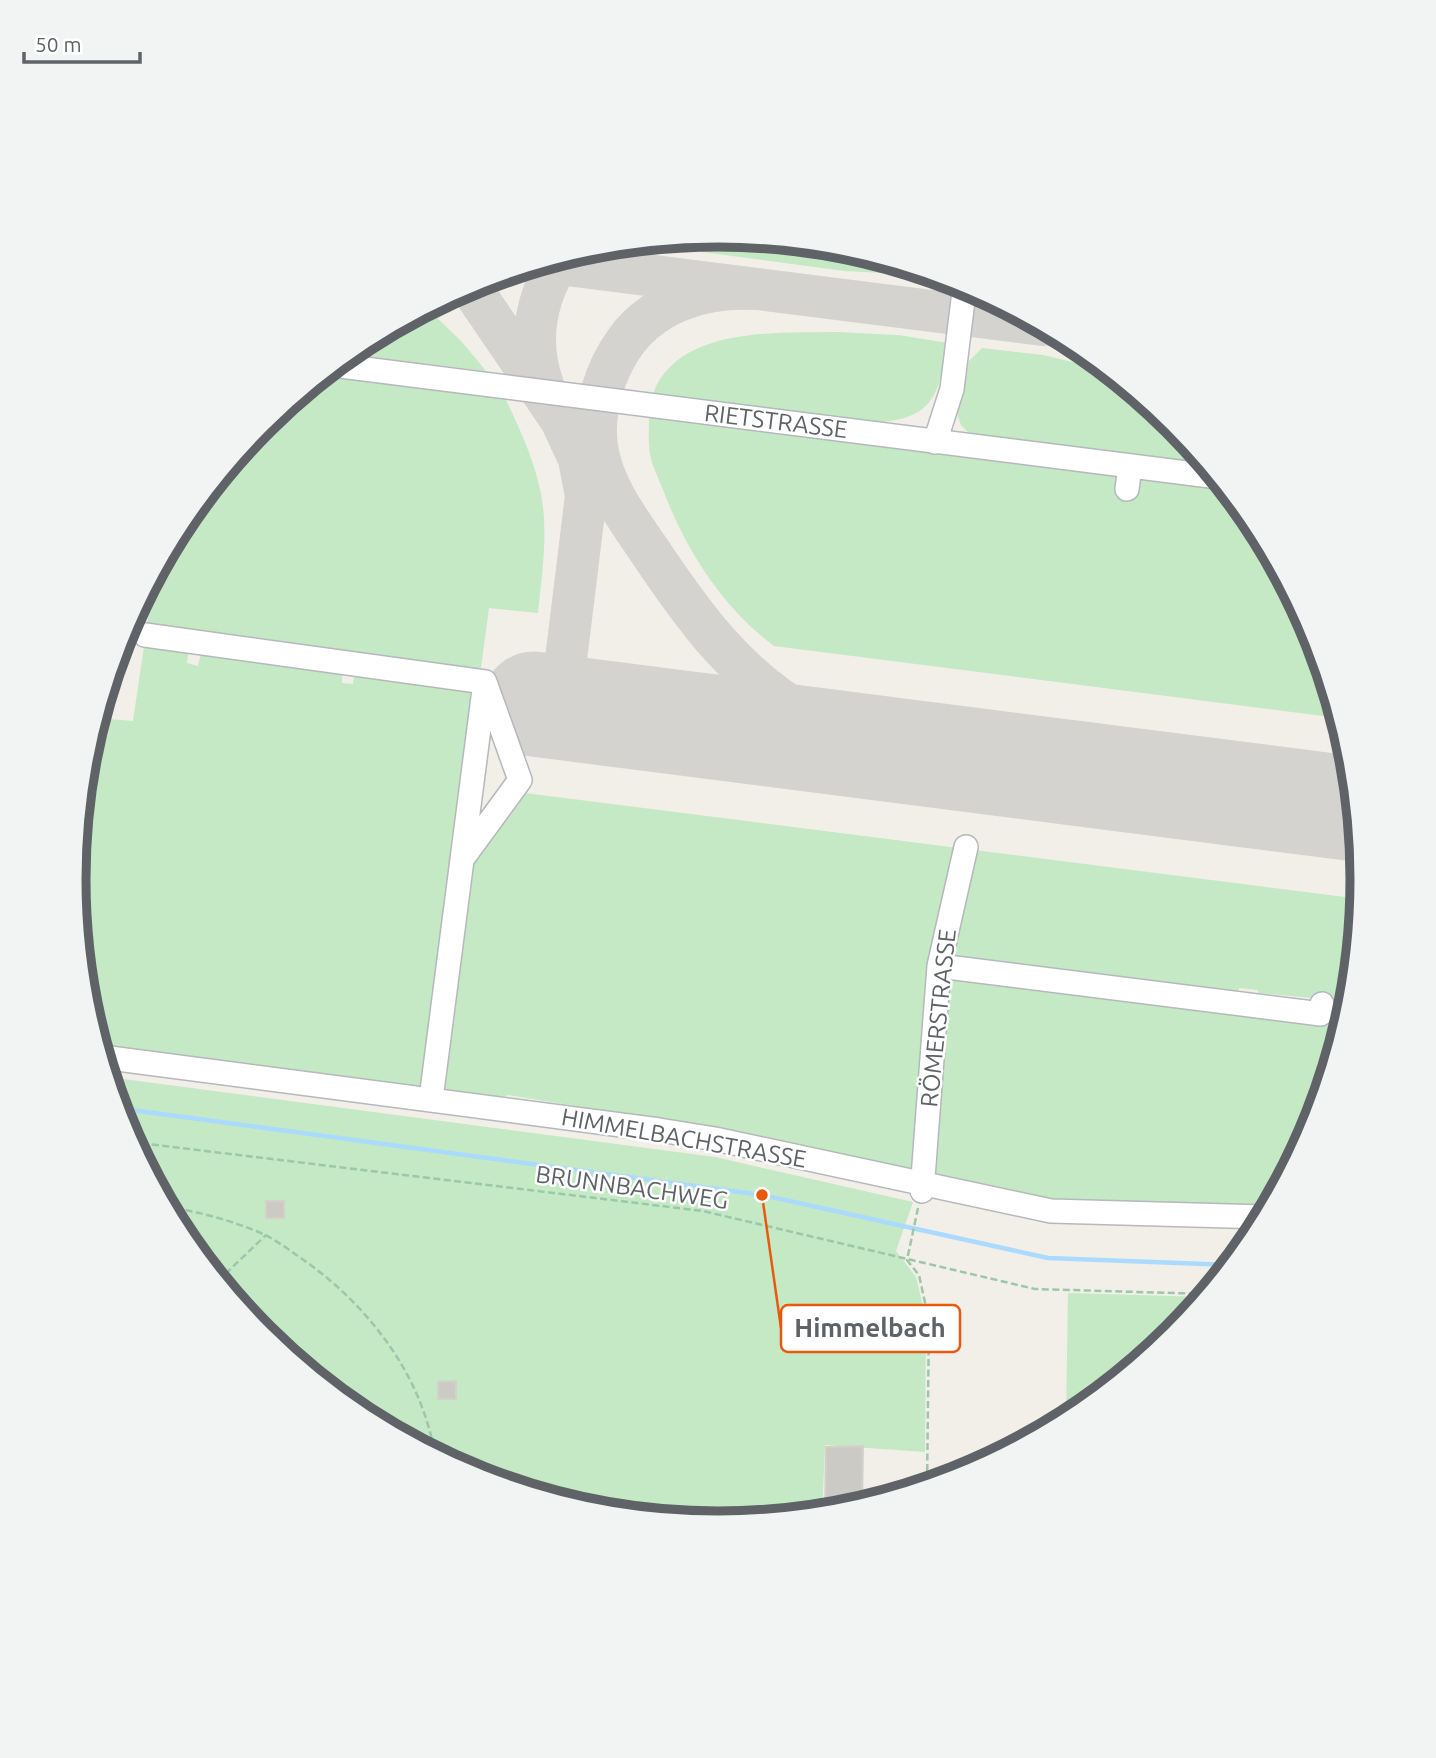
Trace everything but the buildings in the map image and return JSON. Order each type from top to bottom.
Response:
[{"type":"lane","points":[[935,442],[952,389],[963,297]]},
{"type":"lane","name":"RIETSTRASSE","points":[[347,367],[1204,475]]},
{"type":"lane","points":[[1127,489],[1130,466]]},
{"type":"lane","points":[[145,635],[485,682]]},
{"type":"lane","points":[[431,1099],[485,682]]},
{"type":"lane","points":[[463,858],[520,780],[485,682]]},
{"type":"lane","name":"RÖMERSTRASSE","points":[[921,1195],[939,966],[966,847]]},
{"type":"lane","points":[[939,966],[1252,1000],[1321,1014],[1322,1004]]},
{"type":"lane","name":"HIMMELBACHSTRASSE","points":[[112,1058],[704,1137],[921,1195],[1051,1211],[1252,1217]]},
{"type":"path","name":"BRUNNBACHWEG","points":[[144,1144],[703,1211],[1035,1289],[1195,1294]]},
{"type":"path","points":[[921,1195],[907,1260],[919,1275],[929,1321],[927,1476]]},
{"type":"path","points":[[178,1208],[212,1214],[266,1235],[323,1273],[372,1320],[407,1373],[432,1432],[434,1444]]},
{"type":"path","points":[[224,1274],[266,1235]]},
{"type":"green space","points":[[674,248],[759,248],[801,252],[902,274],[845,271]]},
{"type":"green space","points":[[434,314],[486,371],[363,356]]},
{"type":"green space","points":[[837,332],[898,335],[948,343],[942,374],[932,398],[914,414],[882,422],[653,394],[665,372],[684,356],[707,345],[760,334]]},
{"type":"green space","points":[[982,348],[1043,355],[1087,365],[1135,404],[1194,463],[969,433],[961,425],[957,414],[969,361]]},
{"type":"green space","points":[[334,377],[505,398],[530,454],[540,489],[544,520],[543,567],[538,613],[489,608],[480,675],[146,631],[151,599],[170,563],[216,494],[271,432]]},
{"type":"green space","points":[[649,416],[1214,487],[1244,528],[1285,599],[1317,676],[1329,717],[774,646],[738,614],[708,576],[672,512],[651,459]]},
{"type":"green space","points":[[145,640],[189,647],[187,663],[198,666],[202,648],[342,665],[342,683],[353,684],[355,668],[480,685],[430,1079],[415,1092],[109,1049],[91,962],[87,920],[87,838],[91,796],[106,719],[133,721]]},
{"type":"green space","points":[[517,792],[958,848],[917,1161],[908,1171],[597,1115],[582,1107],[508,1095],[490,1101],[440,1095],[465,872]]},
{"type":"green space","points":[[974,850],[1350,898],[1345,962],[1329,1043],[1302,1121],[1257,1209],[1051,1203],[936,1177],[930,1168],[946,973],[1331,1018],[1333,1000],[1258,993],[1258,990],[1239,988],[1236,997],[947,962]]},
{"type":"green space","points":[[118,1078],[715,1157],[913,1202],[896,1251],[916,1277],[926,1319],[925,1452],[825,1445],[822,1502],[759,1510],[718,1511],[635,1506],[554,1490],[515,1478],[438,1446],[402,1427],[333,1381],[271,1326],[243,1296],[216,1264],[170,1195],[134,1121]]},
{"type":"green space","points":[[1068,1293],[1192,1297],[1135,1354],[1066,1407]]},
{"type":"waterway","points":[[130,1110],[762,1195],[1048,1258],[1220,1265]]},
{"type":"taxiway","points":[[567,265],[1016,322]]},
{"type":"taxiway","points":[[543,385],[538,368],[535,335],[540,303],[555,268]]},
{"type":"taxiway","points":[[753,289],[717,291],[683,299],[652,316],[626,341],[606,378],[598,405],[597,447],[605,475],[624,514],[682,598],[717,642],[756,681],[804,715],[833,730],[877,745],[924,754]]},
{"type":"taxiway","points":[[476,295],[565,426]]},
{"type":"taxiway","points":[[560,708],[586,496],[579,459],[561,420]]},
{"type":"runway","points":[[534,704],[1346,808]]},
{"type":"place","name":"Himmelbach","points":[[762,1195]]}]
